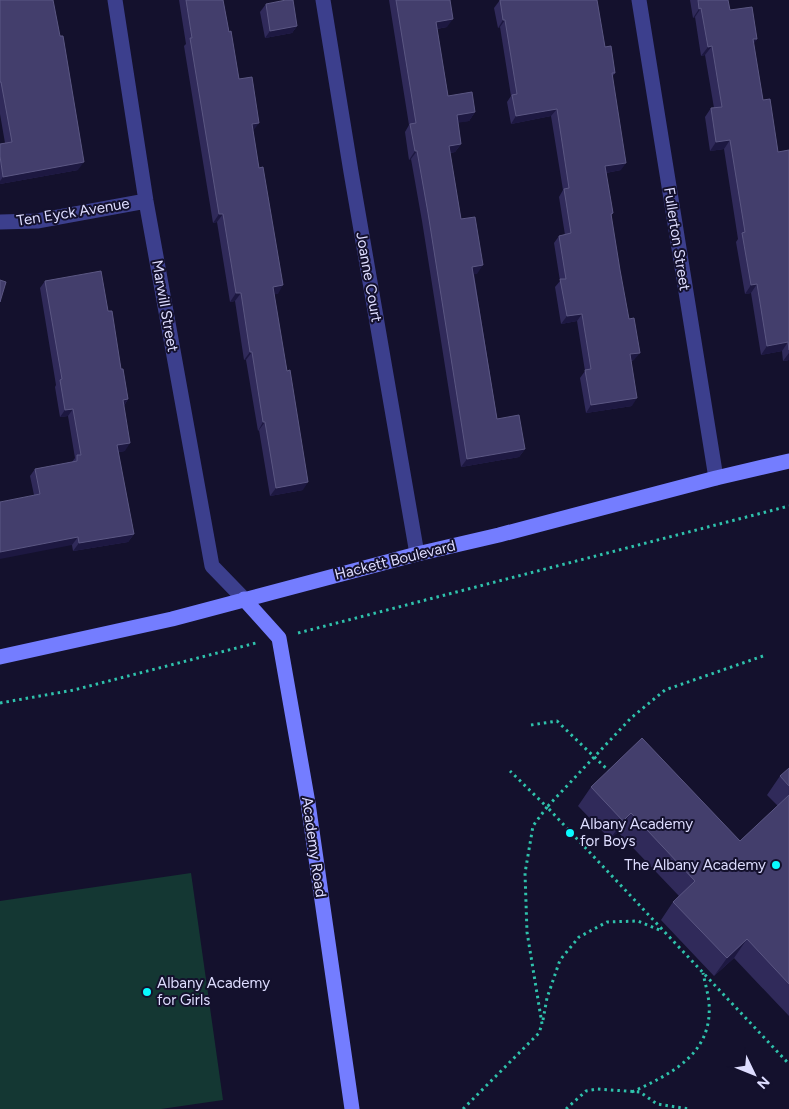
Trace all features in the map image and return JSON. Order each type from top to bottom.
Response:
[{"type":"street","name":"Marwill Street","points":[[115,0],[146,201],[212,566],[244,599]]},
{"type":"street","name":"Joanne Court","points":[[323,0],[417,554]]},
{"type":"street","name":"Fullerton Street","points":[[638,0],[716,478]]},
{"type":"street","name":"Ten Eyck Avenue","points":[[0,222],[37,221],[146,201]]},
{"type":"street","name":"Hackett Boulevard","points":[[0,657],[172,619],[417,554],[789,461]]},
{"type":"street","points":[[244,599],[279,638]]},
{"type":"street","name":"Academy Road","points":[[279,638],[308,803],[352,1109]]},
{"type":"path","points":[[0,703],[74,690],[789,506]]},
{"type":"path","points":[[542,1024],[527,932],[525,873],[532,826],[631,718],[665,690],[763,656]]},
{"type":"path","points":[[531,725],[557,720],[611,773]]},
{"type":"path","points":[[510,771],[548,807],[789,1064]]},
{"type":"path","points":[[463,1109],[539,1033],[547,998],[560,960],[579,937],[608,922],[638,920],[665,932]]},
{"type":"path","points":[[632,1092],[682,1066],[699,1046],[707,1025],[709,1004],[703,972]]},
{"type":"path","points":[[566,1109],[586,1092],[597,1090],[640,1092],[657,1104],[688,1109]]},
{"type":"green space","points":[[191,873],[223,1100],[161,1109],[0,1109],[0,901]]},
{"type":"building","points":[[0,0],[53,0],[60,36],[63,36],[84,162],[3,177],[0,144],[12,142],[0,82]]},
{"type":"building","points":[[186,0],[223,0],[229,32],[231,31],[239,79],[252,77],[259,123],[252,124],[259,168],[263,167],[283,285],[273,287],[287,371],[290,370],[308,482],[276,488],[252,352],[250,352],[241,293],[236,293],[223,214],[219,214],[190,38],[192,38]]},
{"type":"building","points":[[293,0],[297,26],[270,31],[266,4]]},
{"type":"building","points":[[396,0],[450,0],[453,19],[436,22],[448,96],[472,92],[475,112],[457,115],[461,144],[449,146],[461,219],[475,217],[483,265],[472,267],[497,419],[519,415],[525,449],[467,459],[428,213],[417,151],[415,151],[410,124],[416,123]]},
{"type":"building","points":[[500,0],[597,0],[605,47],[611,46],[615,73],[612,73],[626,163],[605,166],[613,213],[611,214],[629,319],[634,318],[640,353],[630,354],[637,398],[591,405],[585,370],[591,369],[582,314],[567,316],[560,279],[566,279],[559,236],[571,233],[564,189],[569,188],[557,109],[516,116],[512,95],[517,94]]},
{"type":"building","points":[[698,0],[728,0],[730,10],[752,7],[757,39],[753,39],[763,100],[770,99],[778,152],[789,150],[789,350],[788,342],[767,346],[757,284],[751,285],[742,233],[745,232],[730,140],[716,142],[711,108],[722,107],[712,46],[708,47]]},
{"type":"building","points":[[101,271],[108,311],[112,311],[121,369],[123,369],[128,399],[123,400],[130,443],[117,445],[134,534],[79,543],[78,537],[0,552],[0,502],[40,494],[35,469],[77,461],[77,455],[81,455],[73,409],[65,410],[60,380],[62,379],[45,281]]},
{"type":"building","points":[[0,280],[6,282],[0,302]]},
{"type":"building","name":"Albany Academy for Boys","points":[[642,738],[740,841],[789,795],[789,984],[747,939],[727,958],[673,902],[695,881],[631,813],[623,821],[591,787]]},
{"type":"building","points":[[789,768],[789,786],[780,776]]},
{"type":"place","name":"Albany Academy for Boys","points":[[570,833]]},
{"type":"place","name":"The Albany Academy","points":[[776,865]]},
{"type":"place","name":"Albany Academy for Girls","points":[[147,992]]}]
